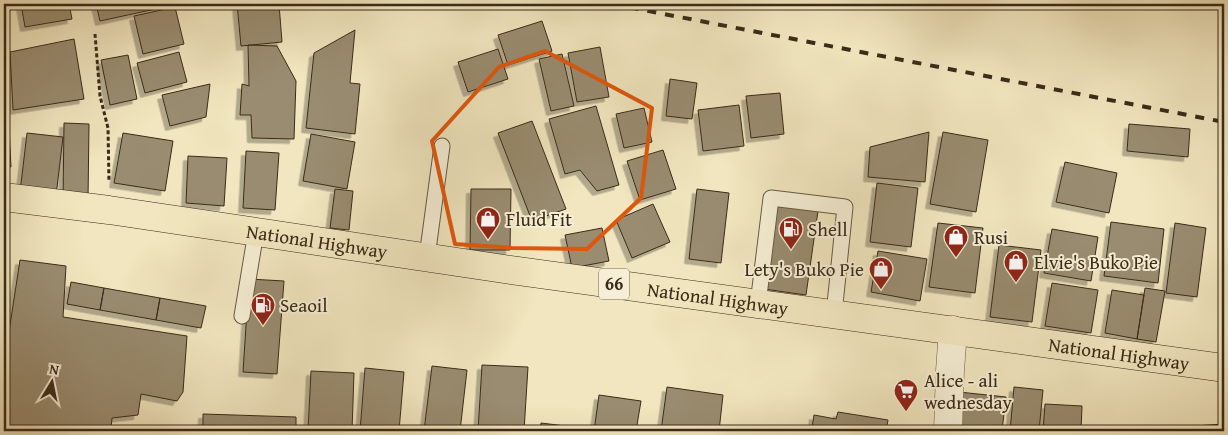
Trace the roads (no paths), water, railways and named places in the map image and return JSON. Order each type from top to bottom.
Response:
[{"type":"main road","name":"National Highway","points":[[4,197],[108,210],[426,258],[1224,368]]},
{"type":"street","points":[[948,431],[953,330]]},
{"type":"lane","points":[[426,258],[442,146]]},
{"type":"lane","points":[[758,304],[771,198],[845,207],[834,314]]},
{"type":"lane","points":[[242,316],[256,232]]},
{"type":"railway","points":[[612,4],[1224,122]]},
{"type":"place","name":"Fluid Fit","points":[[488,240]]},
{"type":"place","name":"Shell","points":[[791,250]]},
{"type":"place","name":"Rusi","points":[[956,258]]},
{"type":"place","name":"Elvie's Buko Pie","points":[[1016,283]]},
{"type":"place","name":"Lety's Buko Pie","points":[[881,290]]},
{"type":"place","name":"Seaoil","points":[[263,326]]},
{"type":"place","name":"Alice - ali wednesday","points":[[906,412]]}]
